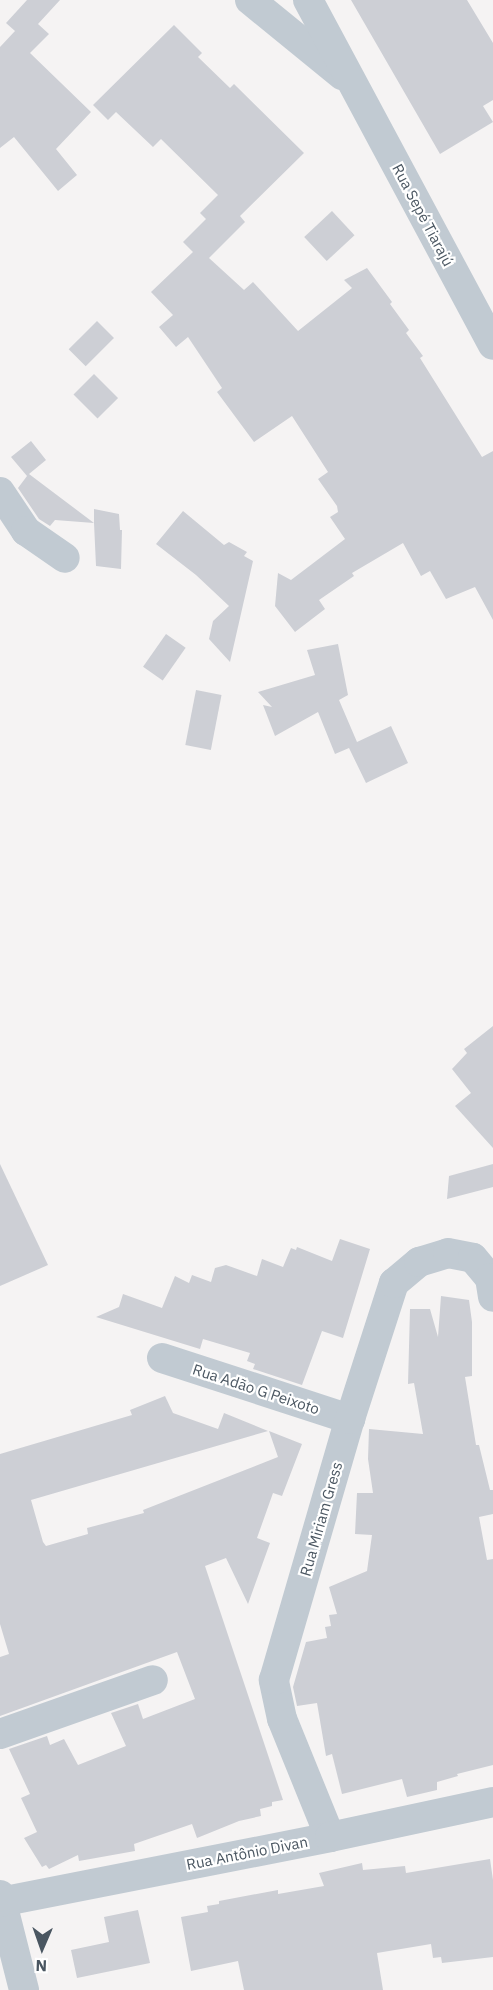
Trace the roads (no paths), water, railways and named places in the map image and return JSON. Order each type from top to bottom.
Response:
[{"type":"street","name":"Rua Sepé Tiarajú","points":[[250,0],[354,85]]},
{"type":"street","name":"Rua Sepé Tiarajú","points":[[308,0],[493,345]]},
{"type":"street","points":[[0,492],[26,531],[65,558]]},
{"type":"street","name":"Rua Miriam Gress","points":[[330,1838],[282,1719],[274,1680],[350,1419],[394,1283],[419,1262],[447,1253],[473,1258],[490,1278],[493,1297]]},
{"type":"street","name":"Rua Adão G Peixoto","points":[[162,1358],[350,1419]]},
{"type":"street","points":[[0,1734],[153,1680]]},
{"type":"street","name":"Rua Antônio Divan","points":[[1,1899],[330,1838],[493,1802]]},
{"type":"street","points":[[1,1899],[24,1990]]}]
